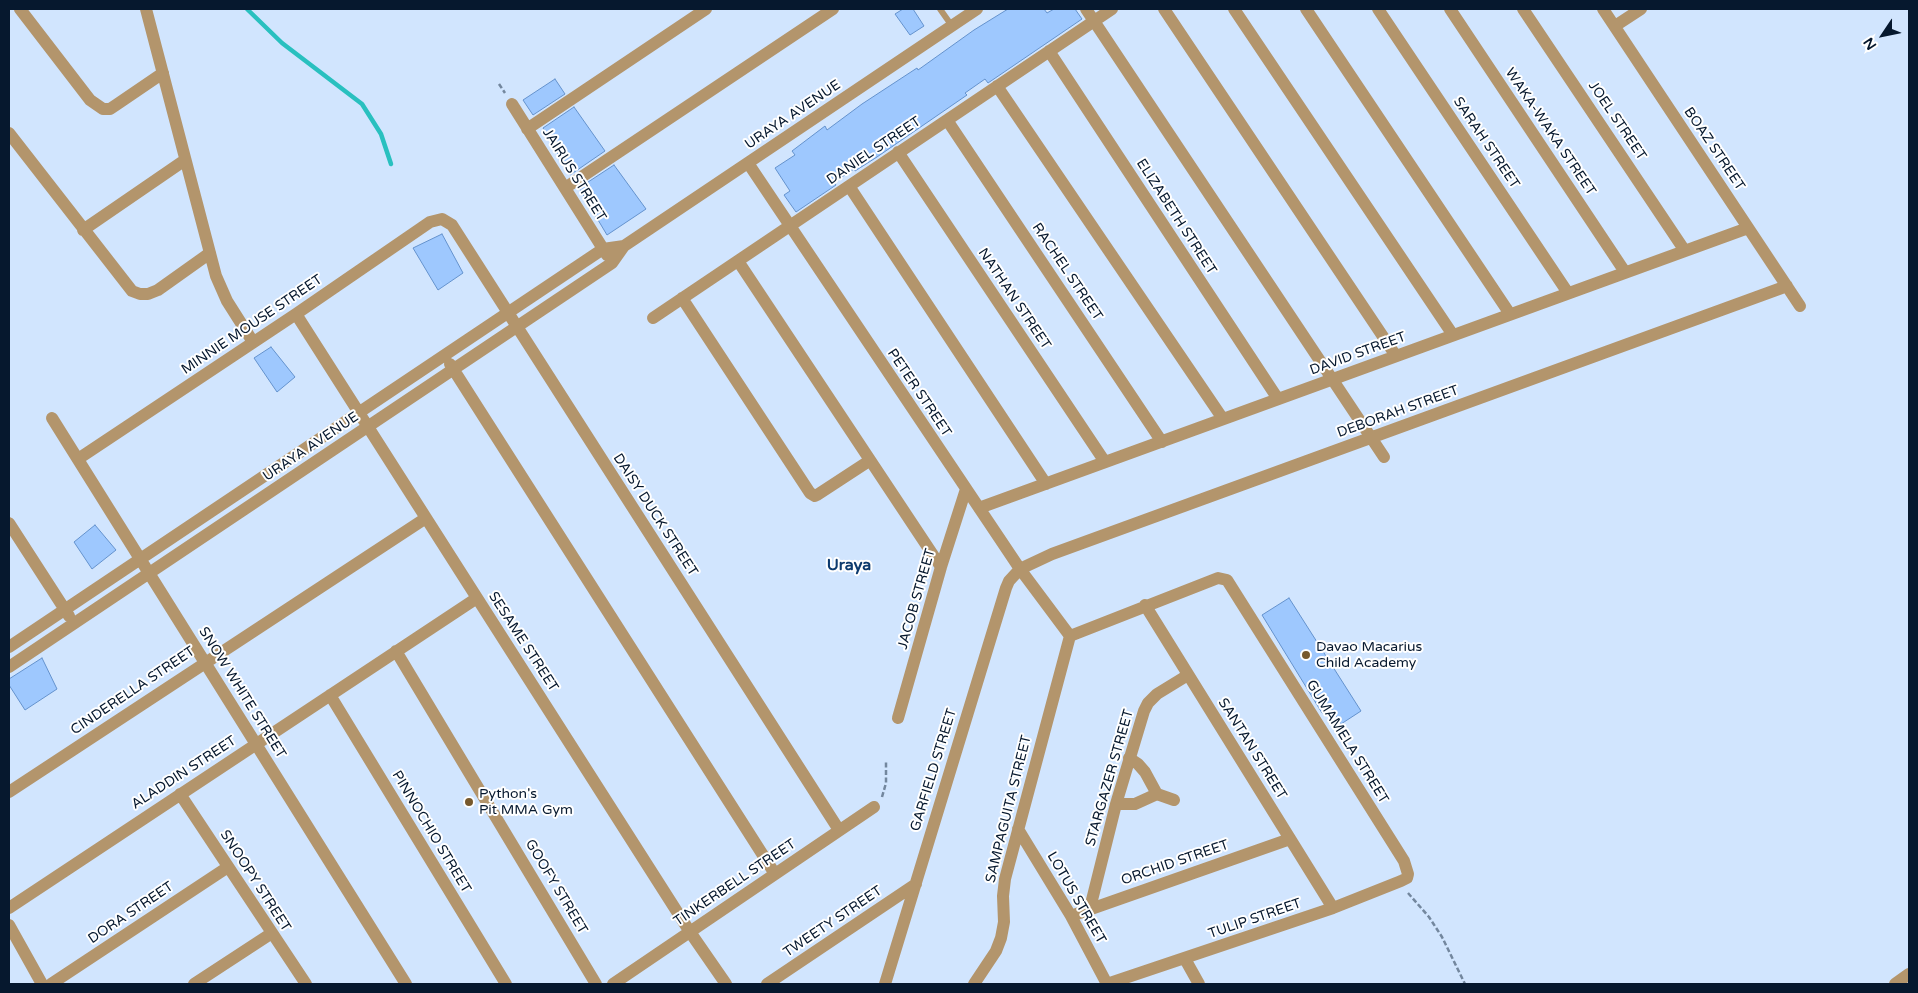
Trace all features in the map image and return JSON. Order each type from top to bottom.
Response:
[{"type":"street","points":[[20,9],[90,100],[103,109],[110,109],[163,73]]},
{"type":"street","points":[[146,9],[220,288],[253,342]]},
{"type":"street","points":[[527,129],[706,9]]},
{"type":"street","points":[[565,188],[833,9]]},
{"type":"street","name":"URAYA AVENUE","points":[[9,667],[612,263],[624,246],[977,9]]},
{"type":"street","points":[[1086,9],[1384,457]]},
{"type":"street","name":"DANIEL STREET","points":[[653,318],[1112,9]]},
{"type":"street","points":[[1164,9],[1396,356]]},
{"type":"street","points":[[1234,9],[1453,335]]},
{"type":"street","points":[[1306,9],[1510,314]]},
{"type":"street","name":"SARAH STREET","points":[[1378,9],[1568,293]]},
{"type":"street","name":"WAKA-WAKA STREET","points":[[1450,9],[1625,272]]},
{"type":"street","name":"JOEL STREET","points":[[1523,9],[1685,250]]},
{"type":"street","name":"BOAZ STREET","points":[[1603,9],[1800,306]]},
{"type":"street","points":[[1615,26],[1641,9]]},
{"type":"street","name":"ELIZABETH STREET","points":[[1049,51],[1278,399]]},
{"type":"street","points":[[997,86],[1223,419]]},
{"type":"street","name":"JAIRUS STREET","points":[[512,104],[612,263]]},
{"type":"street","name":"RACHEL STREET","points":[[948,120],[1162,442]]},
{"type":"street","points":[[9,134],[126,286],[132,291],[148,294],[158,290],[210,252]]},
{"type":"street","name":"NATHAN STREET","points":[[898,152],[1105,462]]},
{"type":"street","points":[[83,230],[185,160]]},
{"type":"street","name":"PETER STREET","points":[[748,164],[966,490],[1020,569],[1070,636]]},
{"type":"street","points":[[849,186],[1046,484]]},
{"type":"street","name":"DAISY DUCK STREET","points":[[442,219],[452,225],[839,830]]},
{"type":"street","name":"MINNIE MOUSE STREET","points":[[78,459],[430,222],[442,219]]},
{"type":"street","name":"DAVID STREET","points":[[979,508],[1748,228]]},
{"type":"street","name":"URAYA AVENUE","points":[[9,647],[603,249],[624,246]]},
{"type":"street","points":[[738,260],[869,461],[941,567]]},
{"type":"street","name":"DEBORAH STREET","points":[[1020,569],[1052,554],[1787,286]]},
{"type":"street","points":[[682,298],[810,493],[815,496],[817,495],[869,461]]},
{"type":"street","name":"SESAME STREET","points":[[296,314],[690,932],[726,984]]},
{"type":"street","points":[[444,355],[775,874]]},
{"type":"street","name":"SNOW WHITE STREET","points":[[52,418],[406,984]]},
{"type":"street","points":[[249,486],[259,500]]},
{"type":"street","name":"JACOB STREET","points":[[898,718],[941,567],[966,490]]},
{"type":"street","name":"CINDERELLA STREET","points":[[9,792],[426,518]]},
{"type":"street","points":[[9,523],[74,624]]},
{"type":"street","name":"GARFIELD STREET","points":[[885,984],[1006,588],[1009,581],[1020,569]]},
{"type":"street","name":"GUMAMELA STREET","points":[[1145,606],[1218,578],[1224,578],[1230,583],[1408,868],[1405,877]]},
{"type":"street","name":"ALADDIN STREET","points":[[9,908],[477,598]]},
{"type":"street","points":[[1070,636],[1145,606]]},
{"type":"street","name":"SANTAN STREET","points":[[1145,606],[1333,908]]},
{"type":"street","name":"SAMPAGUITA STREET","points":[[974,984],[996,951],[1001,938],[1004,922],[1003,896],[1005,879],[1070,636]]},
{"type":"street","name":"GOOFY STREET","points":[[396,652],[596,984]]},
{"type":"street","name":"STARGAZER STREET","points":[[1090,908],[1129,758],[1148,703],[1157,694],[1188,675]]},
{"type":"street","name":"PINNOCHIO STREET","points":[[330,695],[506,984]]},
{"type":"street","points":[[1129,758],[1145,772],[1157,794],[1174,800]]},
{"type":"street","name":"SNOOPY STREET","points":[[180,794],[306,984]]},
{"type":"street","points":[[1116,804],[1135,804],[1157,794]]},
{"type":"street","name":"TINKERBELL STREET","points":[[613,984],[874,806]]},
{"type":"street","name":"LOTUS STREET","points":[[1018,829],[1071,916],[1107,984]]},
{"type":"street","name":"ORCHID STREET","points":[[1071,916],[1290,839]]},
{"type":"street","name":"DORA STREET","points":[[51,984],[228,867]]},
{"type":"street","name":"TULIP STREET","points":[[1107,984],[1333,908],[1405,877]]},
{"type":"street","name":"TWEETY STREET","points":[[766,984],[916,884]]},
{"type":"street","points":[[9,925],[42,984]]},
{"type":"street","points":[[194,984],[272,933]]},
{"type":"street","points":[[1185,959],[1199,984]]},
{"type":"street","points":[[1895,984],[1909,974]]},
{"type":"lane","points":[[940,9],[952,26]]},
{"type":"path","points":[[874,806],[885,792],[886,761]]},
{"type":"path","points":[[1405,877],[1410,897],[1429,917],[1442,937],[1465,984]]},
{"type":"building","points":[[903,9],[913,9],[924,26],[910,35],[895,14]]},
{"type":"building","points":[[1008,9],[1044,9],[1047,13],[1054,9],[1075,9],[1082,19],[988,83],[985,79],[965,93],[967,95],[877,157],[834,182],[836,185],[796,212],[784,195],[790,191],[775,168],[795,155],[792,151],[825,126],[827,130],[862,104],[917,68],[918,70],[974,30]]},
{"type":"building","points":[[555,79],[565,94],[533,115],[523,100]]},
{"type":"building","points":[[574,107],[605,151],[570,175],[543,128]]},
{"type":"building","points":[[614,165],[646,209],[607,235],[579,188]]},
{"type":"building","points":[[442,234],[463,273],[438,290],[413,248]]},
{"type":"building","points":[[271,347],[295,377],[277,392],[254,358]]},
{"type":"building","points":[[95,525],[116,550],[92,569],[74,542]]},
{"type":"building","name":"Davao Macarius Child Academy","points":[[1289,598],[1361,711],[1341,724],[1331,708],[1322,713],[1262,615]]},
{"type":"building","points":[[42,658],[57,689],[25,710],[9,685],[9,679]]},
{"type":"waterway","points":[[247,9],[282,43],[362,104],[381,134],[391,164]]},
{"type":"place","name":"Davao Macarius Child Academy","points":[[1306,655]]},
{"type":"place","name":"Python's Pit MMA Gym","points":[[469,802]]},
{"type":"district","name":"Uraya","points":[[849,566]]}]
